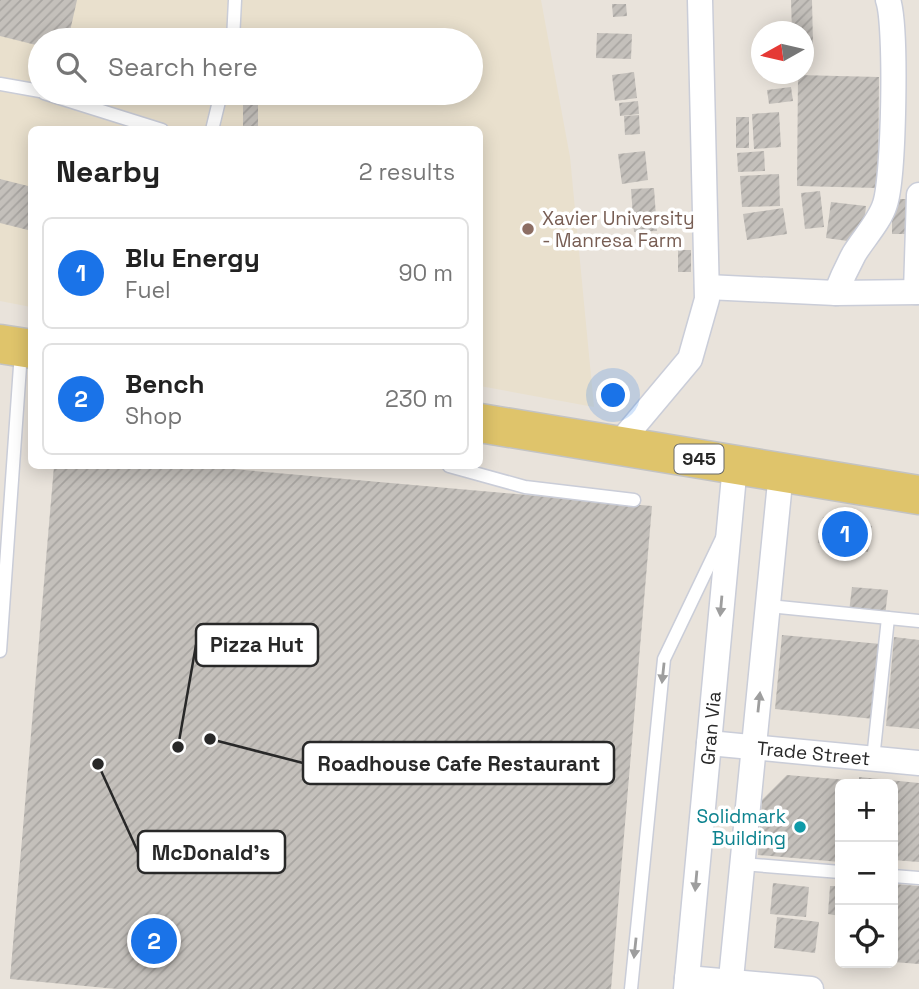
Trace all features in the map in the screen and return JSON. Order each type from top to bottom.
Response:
[{"type":"main road","name":"945","points":[[483,424],[919,495]]},
{"type":"street","points":[[617,446],[690,359],[703,321],[707,287],[700,0]]},
{"type":"street","points":[[836,293],[852,258],[885,206],[890,176],[892,47],[892,10],[888,0]]},
{"type":"street","points":[[707,287],[836,293],[917,292],[919,195]]},
{"type":"street","name":"Gran Via","points":[[686,984],[735,464]]},
{"type":"street","points":[[730,985],[781,472]]},
{"type":"street","name":"Trade Street","points":[[709,743],[919,763]]},
{"type":"street","points":[[686,984],[811,989]]},
{"type":"lane","points":[[234,28],[236,0]]},
{"type":"lane","points":[[0,84],[28,89]]},
{"type":"lane","points":[[83,105],[149,126]]},
{"type":"lane","points":[[213,126],[218,105]]},
{"type":"lane","points":[[0,652],[18,347]]},
{"type":"lane","points":[[459,469],[525,488],[634,499]]},
{"type":"lane","points":[[631,989],[664,659],[729,522]]},
{"type":"lane","points":[[769,606],[919,621]]},
{"type":"lane","points":[[873,759],[888,618]]},
{"type":"lane","points":[[743,864],[835,872]]},
{"type":"lane","points":[[898,876],[919,878]]},
{"type":"shaded area","name":"Xavier University - Manresa Farm","points":[[0,0],[541,0],[570,157],[594,407],[483,387],[483,126],[28,126],[28,306],[0,301]]},
{"type":"building","points":[[0,0],[77,0],[71,28],[28,28],[28,43],[0,36]]},
{"type":"building","points":[[791,0],[812,0],[812,21],[792,21]]},
{"type":"building","points":[[612,4],[626,4],[627,16],[613,17]]},
{"type":"building","points":[[597,33],[632,34],[631,59],[596,58]]},
{"type":"building","points":[[634,72],[637,98],[615,101],[612,75]]},
{"type":"building","points":[[814,75],[879,77],[878,188],[797,186],[798,84],[814,84]]},
{"type":"building","points":[[791,87],[793,101],[769,104],[767,90]]},
{"type":"building","points":[[638,101],[639,114],[620,116],[619,103]]},
{"type":"building","points":[[243,105],[258,105],[258,126],[243,126]]},
{"type":"building","points":[[779,112],[781,147],[754,149],[752,114]]},
{"type":"building","points":[[639,115],[640,134],[625,135],[624,116]]},
{"type":"building","points":[[736,117],[749,117],[749,148],[736,148]]},
{"type":"building","points":[[645,151],[648,180],[622,184],[618,154]]},
{"type":"building","points":[[764,151],[765,171],[738,172],[737,153]]},
{"type":"building","points":[[779,174],[780,206],[742,207],[740,176]]},
{"type":"building","points":[[0,179],[28,186],[28,230],[0,223]]},
{"type":"building","points":[[654,188],[657,231],[634,232],[631,189]]},
{"type":"building","points":[[820,191],[824,227],[805,229],[801,193]]},
{"type":"building","points":[[892,199],[914,199],[915,234],[892,234]]},
{"type":"building","points":[[831,202],[866,206],[862,243],[826,238]]},
{"type":"building","points":[[783,208],[787,234],[747,240],[743,214]]},
{"type":"building","points":[[678,250],[691,250],[691,272],[678,272]]},
{"type":"building","points":[[54,469],[232,469],[652,506],[611,989],[117,989],[10,979]]},
{"type":"building","points":[[823,517],[872,526],[868,552],[818,543]]},
{"type":"building","points":[[852,587],[888,590],[885,616],[849,612]]},
{"type":"building","points":[[782,635],[881,644],[874,719],[775,709]]},
{"type":"building","points":[[894,637],[919,640],[919,729],[886,726]]},
{"type":"building","name":"Solidmark Building","points":[[787,775],[836,779],[835,862],[758,855],[762,800]]},
{"type":"building","points":[[898,781],[919,783],[919,862],[898,860]]},
{"type":"building","points":[[773,883],[809,887],[806,917],[770,914]]},
{"type":"building","points":[[898,884],[919,886],[919,964],[898,962]]},
{"type":"building","points":[[830,886],[835,886],[835,915],[828,914]]},
{"type":"building","points":[[777,917],[819,922],[815,953],[774,948]]},
{"type":"place","name":"Xavier University - Manresa Farm","points":[[528,229]]},
{"type":"place","name":"Blu Energy","points":[[845,534]]},
{"type":"place","name":"Roadhouse Cafe Restaurant","points":[[210,739]]},
{"type":"place","name":"Pizza Hut","points":[[178,747]]},
{"type":"place","name":"McDonald's","points":[[98,764]]},
{"type":"place","name":"Solidmark Building","points":[[800,827]]},
{"type":"place","name":"Bench","points":[[154,941]]}]
